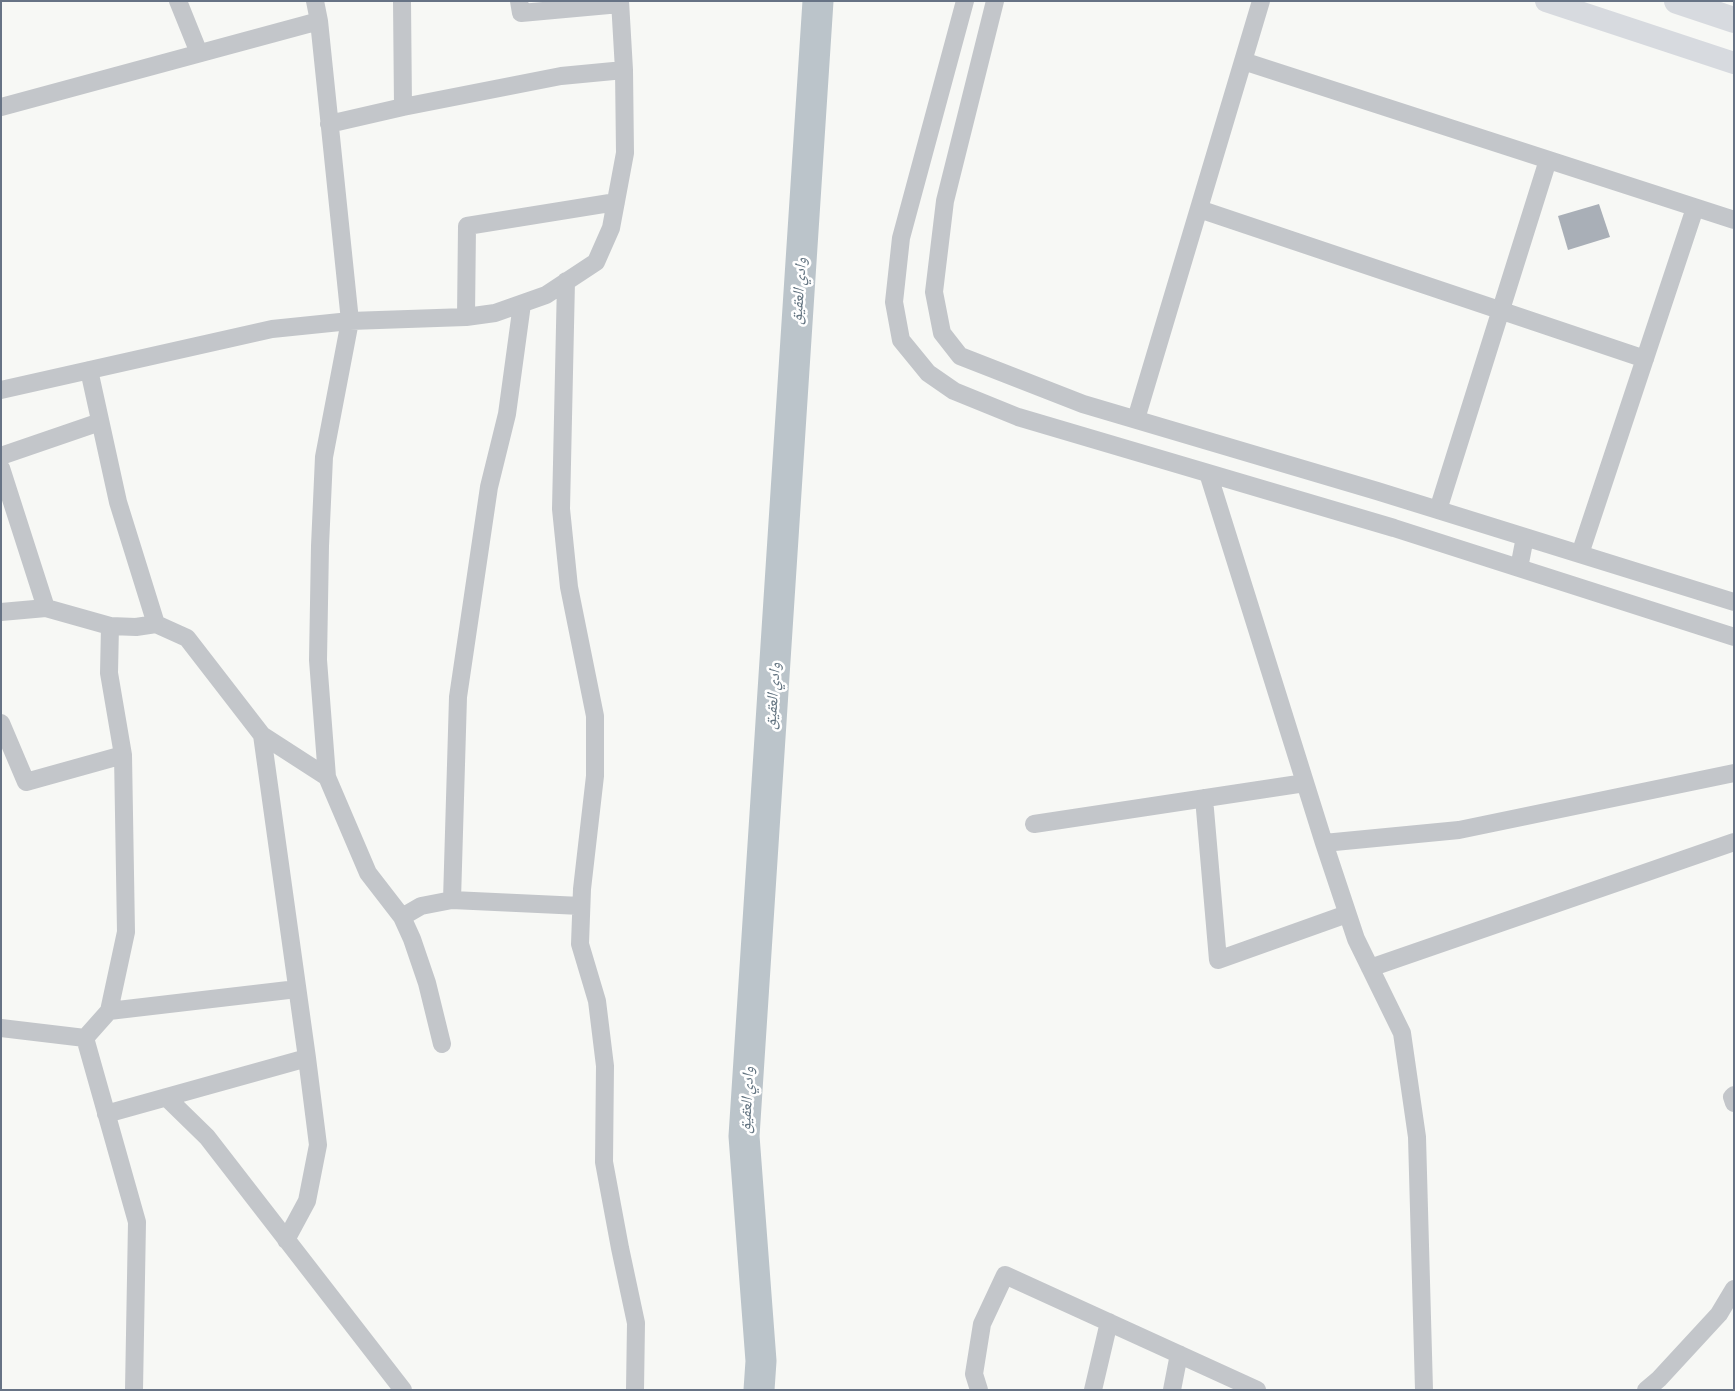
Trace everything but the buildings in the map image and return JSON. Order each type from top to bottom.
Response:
[{"type":"highway","points":[[1677,1],[1734,20]]},
{"type":"main road","points":[[1546,1],[1734,63]]},
{"type":"street","points":[[178,1],[199,53]]},
{"type":"street","points":[[315,1],[319,21],[350,321],[324,457],[318,660],[327,777],[368,873],[402,917],[412,939],[427,983],[442,1044]]},
{"type":"street","points":[[402,1],[403,107]]},
{"type":"street","points":[[1,390],[272,329],[350,321],[466,317],[495,313],[546,295],[596,262],[611,228],[625,153],[624,70],[620,2],[521,13],[519,1]]},
{"type":"street","points":[[965,1],[900,238],[894,302],[901,340],[928,373],[954,391],[1018,417],[1394,528],[1734,637]]},
{"type":"street","points":[[995,1],[945,201],[934,292],[942,333],[960,356],[1083,404],[1438,510],[1734,602]]},
{"type":"street","points":[[1136,419],[1261,1]]},
{"type":"street","points":[[1,107],[319,21]]},
{"type":"street","points":[[1243,61],[1734,220]]},
{"type":"street","points":[[329,124],[403,107],[561,76],[624,70]]},
{"type":"street","points":[[1438,510],[1548,160]]},
{"type":"street","points":[[466,317],[467,226],[616,202]]},
{"type":"street","points":[[1580,554],[1695,208]]},
{"type":"street","points":[[1199,209],[1645,359]]},
{"type":"street","points":[[566,281],[561,509],[569,587],[594,716],[595,776],[580,944],[597,1001],[605,1066],[604,1162],[636,1323],[635,1390]]},
{"type":"street","points":[[452,900],[458,697],[489,486],[507,414],[522,304]]},
{"type":"street","points":[[88,370],[118,502],[156,624]]},
{"type":"street","points":[[1,456],[100,422]]},
{"type":"street","points":[[1,468],[46,608]]},
{"type":"street","points":[[1208,473],[1347,914],[1356,939],[1402,1032],[1417,1137],[1424,1390]]},
{"type":"street","points":[[1518,568],[1525,537]]},
{"type":"street","points":[[1,612],[46,608],[110,626],[136,627],[156,624],[187,638],[262,735],[327,777]]},
{"type":"street","points":[[85,1038],[109,1011],[126,932],[123,755],[109,673],[110,626]]},
{"type":"street","points":[[1,723],[26,782],[123,755]]},
{"type":"street","points":[[262,735],[318,1145],[307,1201],[286,1240]]},
{"type":"street","points":[[1324,842],[1459,830],[1734,773]]},
{"type":"street","points":[[1034,824],[1305,783]]},
{"type":"street","points":[[1204,798],[1218,960],[1347,914]]},
{"type":"street","points":[[1370,968],[1734,842]]},
{"type":"street","points":[[402,917],[421,906],[452,900],[582,906]]},
{"type":"street","points":[[109,1011],[297,989]]},
{"type":"street","points":[[1,1028],[85,1038]]},
{"type":"street","points":[[85,1038],[137,1222],[134,1390]]},
{"type":"street","points":[[106,1114],[307,1058]]},
{"type":"street","points":[[1734,1095],[1732,1096],[1734,1103]]},
{"type":"street","points":[[166,1097],[207,1137],[403,1390]]},
{"type":"street","points":[[979,1390],[974,1374],[982,1324],[1005,1275],[1257,1390]]},
{"type":"street","points":[[1646,1390],[1659,1379],[1719,1314],[1734,1289]]},
{"type":"street","points":[[1094,1390],[1109,1322]]},
{"type":"street","points":[[1172,1390],[1178,1354]]},
{"type":"waterway","name":"وادي العقيق","points":[[759,1390],[761,1361],[744,1136],[818,1]]}]
